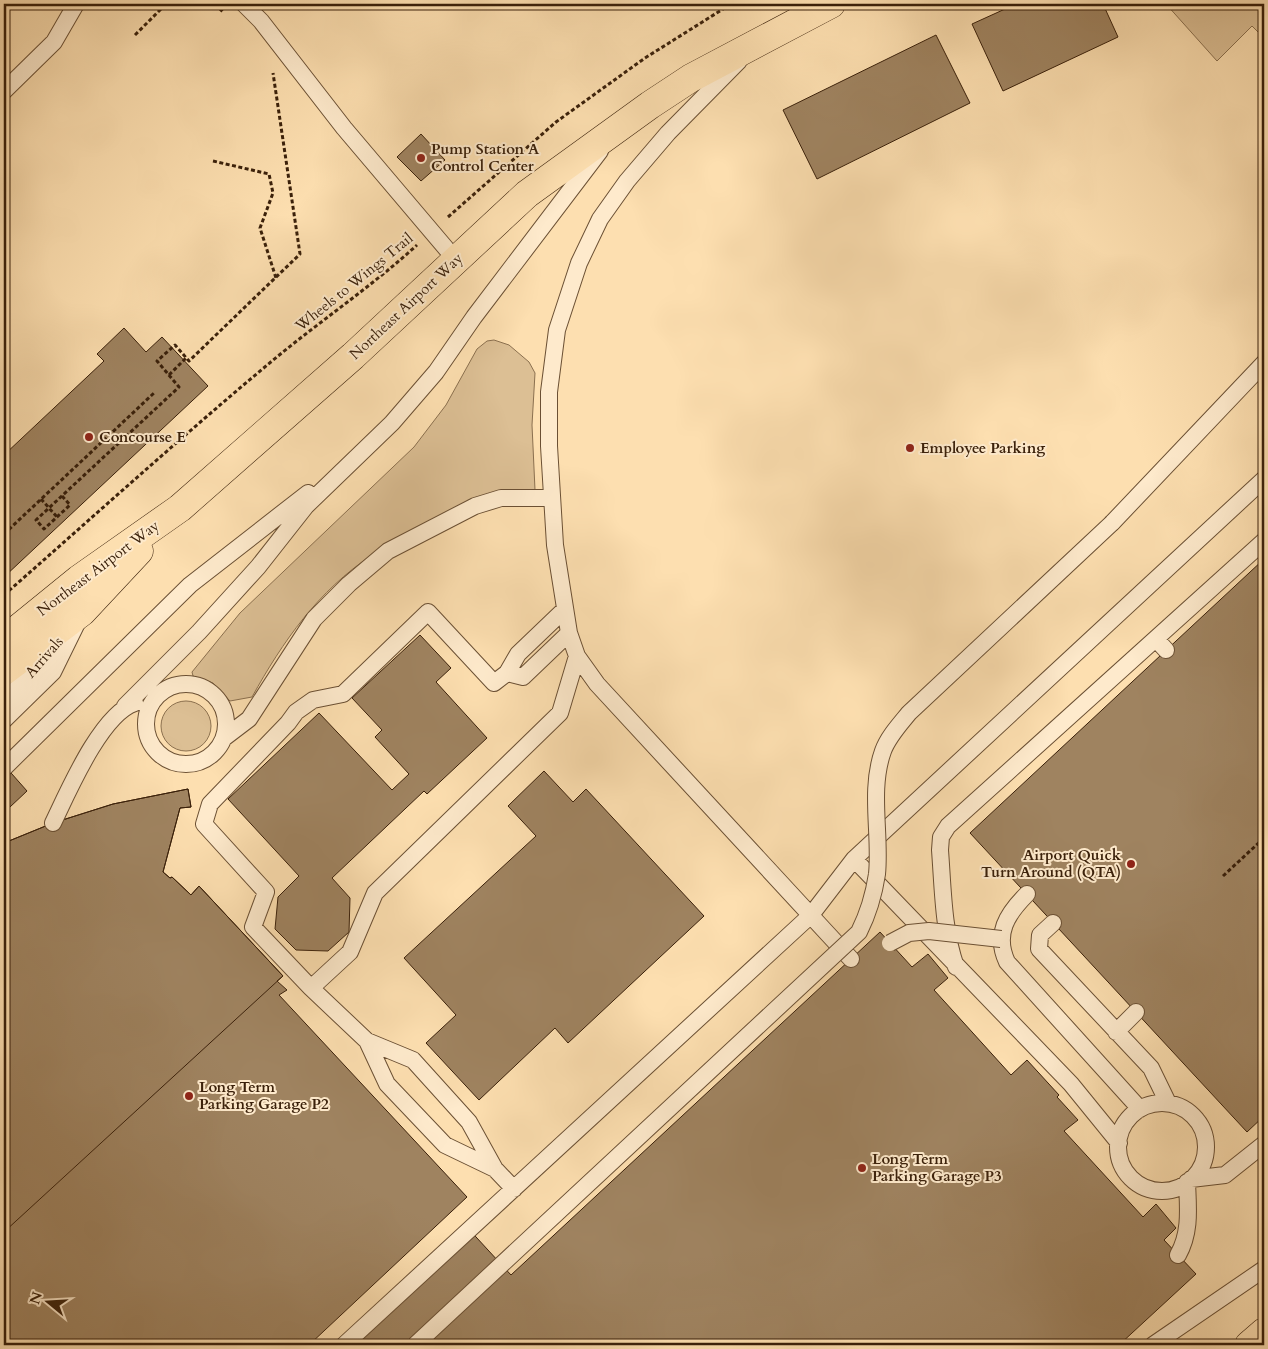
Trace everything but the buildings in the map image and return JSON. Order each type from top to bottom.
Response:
[{"type":"main road","name":"Northeast Airport Way","points":[[4,640],[79,579],[180,508],[353,356],[527,194],[616,132],[650,105],[691,78],[830,4]]},
{"type":"main road","name":"Arrivals","points":[[4,671],[82,612],[180,508]]},
{"type":"main road","points":[[1249,1345],[1264,1332]]},
{"type":"lane","points":[[4,92],[54,42],[76,4]]},
{"type":"lane","points":[[244,4],[261,21],[344,128],[456,259]]},
{"type":"lane","points":[[760,41],[668,132],[627,181],[600,219],[579,263],[557,330],[549,392],[551,498],[564,610],[569,634],[577,656],[597,684],[851,959]]},
{"type":"lane","points":[[53,823],[86,754],[125,706],[199,632],[258,567],[306,506],[392,423],[436,372],[474,317],[616,132]]},
{"type":"lane","points":[[415,1345],[859,932],[869,913],[877,872],[875,816],[883,750],[897,726],[1112,523],[1264,363]]},
{"type":"lane","points":[[5,767],[190,585],[363,451]]},
{"type":"lane","points":[[344,1345],[811,915],[854,859],[1264,479]]},
{"type":"lane","points":[[199,632],[152,704],[147,716],[146,729],[150,741],[166,759],[178,763],[191,764],[213,754],[224,738],[249,719],[314,619],[349,584],[388,551],[484,503],[501,498],[551,498]]},
{"type":"lane","points":[[956,967],[949,948],[941,837],[948,826],[1161,644],[1264,540]]},
{"type":"lane","points":[[514,1189],[495,1169],[469,1122],[413,1060],[368,1041],[311,988],[253,927],[266,892],[204,824],[210,804],[303,705],[313,700],[343,694],[428,612],[494,683],[506,673],[518,654],[564,610]]},
{"type":"lane","points":[[4,720],[53,672],[82,612]]},
{"type":"lane","name":"Arrivals","points":[[4,700],[37,669],[82,612]]},
{"type":"lane","points":[[506,673],[523,676],[569,634]]},
{"type":"lane","points":[[311,988],[350,952],[375,893],[560,713],[577,656]]},
{"type":"lane","points":[[125,706],[159,694],[170,687],[194,684],[206,689],[216,697],[223,707],[226,720],[224,738]]},
{"type":"lane","points":[[854,859],[1076,1090],[1118,1143]]},
{"type":"lane","points":[[1027,894],[1006,918],[1002,939],[1002,952],[1007,962],[1140,1109]]},
{"type":"lane","points":[[1053,923],[1040,935],[1039,949],[1151,1068],[1168,1103]]},
{"type":"lane","points":[[890,943],[909,933],[929,931],[1002,939]]},
{"type":"lane","points":[[1116,1032],[1136,1012]]},
{"type":"lane","points":[[368,1041],[387,1084],[445,1145],[495,1169]]},
{"type":"lane","points":[[1158,1103],[1168,1103],[1182,1108],[1193,1116],[1202,1127],[1205,1155],[1200,1168],[1189,1181],[1175,1189],[1147,1188],[1134,1181],[1125,1170],[1120,1157],[1118,1143],[1125,1123],[1140,1109],[1158,1103]]},
{"type":"lane","points":[[1189,1181],[1225,1175],[1264,1144]]},
{"type":"lane","points":[[1178,1255],[1184,1245],[1189,1225],[1189,1181]]},
{"type":"lane","points":[[1153,1345],[1264,1269]]},
{"type":"path","points":[[135,35],[166,4]]},
{"type":"path","points":[[215,4],[226,15]]},
{"type":"path","name":"Wheels to Wings Trail","points":[[4,595],[174,443],[285,350],[388,272],[467,198],[556,122],[645,58],[731,4]]},
{"type":"path","points":[[62,496],[70,505],[44,529],[36,520],[179,387],[157,361],[174,345],[189,361],[300,254],[273,72]]},
{"type":"path","points":[[214,161],[269,174],[273,193],[260,228],[276,278]]},
{"type":"path","points":[[169,375],[186,358]]},
{"type":"path","points":[[4,534],[154,393]]},
{"type":"path","points":[[41,500],[57,517]]},
{"type":"path","points":[[1223,876],[1264,838]]},
{"type":"shaded area","points":[[1166,4],[1264,4],[1264,38],[1252,26],[1217,61]]},
{"type":"shaded area","points":[[494,340],[509,345],[529,362],[535,373],[532,425],[535,490],[415,532],[398,539],[372,555],[335,584],[303,618],[276,656],[252,697],[230,701],[213,683],[193,676],[192,672],[240,613],[414,447],[446,405],[477,349],[487,341]]},
{"type":"shaded area","points":[[186,701],[204,708],[211,726],[204,744],[186,751],[168,744],[161,726],[168,708]]},
{"type":"place","name":"Pump Station A Control Center","points":[[421,158]]},
{"type":"place","name":"Concourse E","points":[[89,437]]},
{"type":"place","name":"Employee Parking","points":[[910,448]]},
{"type":"place","name":"Airport Quick Turn Around (QTA)","points":[[1131,864]]},
{"type":"place","name":"Long Term Parking Garage P2","points":[[189,1096]]},
{"type":"place","name":"Long Term Parking Garage P3","points":[[862,1168]]}]
